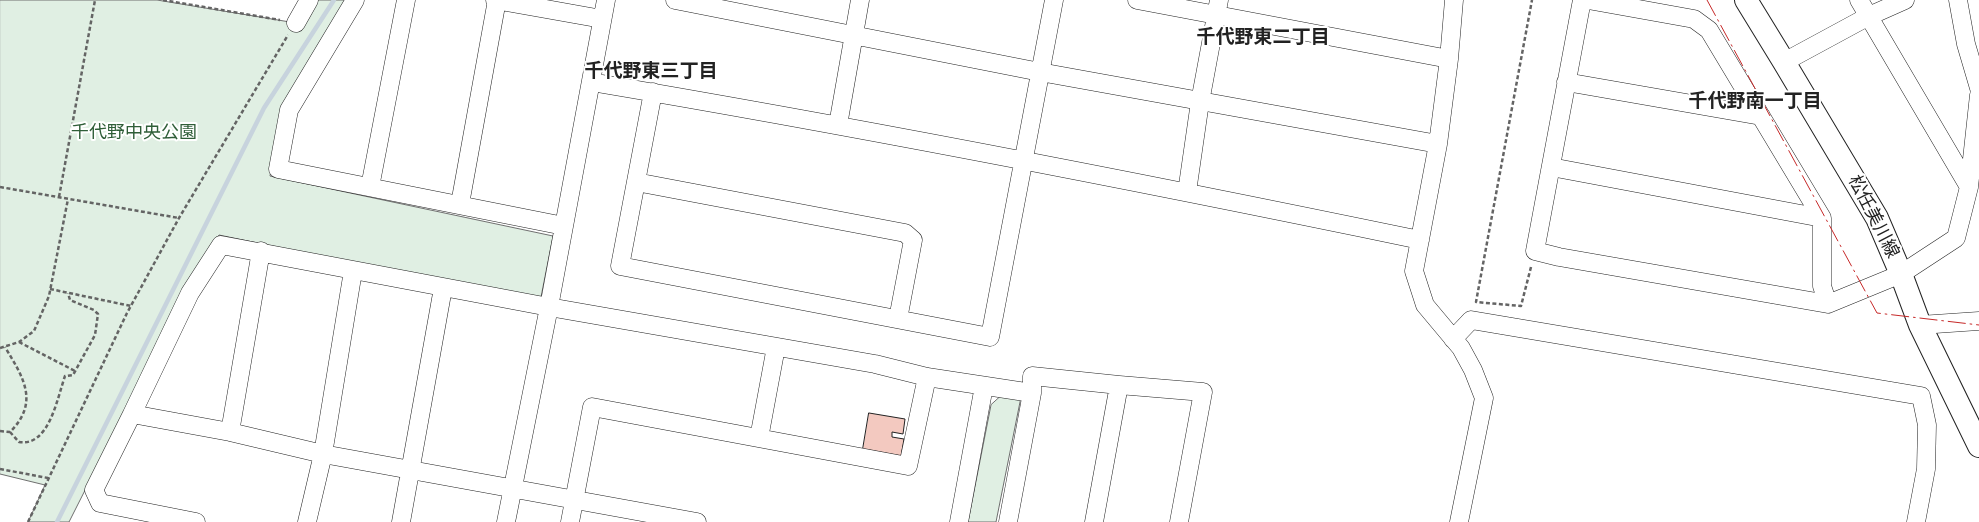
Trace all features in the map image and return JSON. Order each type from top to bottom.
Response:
[{"type":"main road","name":"松任美川線","points":[[1746,0],[1877,218],[1920,324],[1979,446]]},
{"type":"street","points":[[296,23],[309,0]]},
{"type":"street","points":[[355,0],[289,110],[278,168],[564,226]]},
{"type":"street","points":[[370,187],[406,0]]},
{"type":"street","points":[[460,204],[497,0],[602,19]]},
{"type":"street","points":[[506,522],[549,307],[606,0]]},
{"type":"street","points":[[674,0],[853,37],[1200,102],[1438,144]]},
{"type":"street","points":[[838,125],[860,0]]},
{"type":"street","points":[[653,92],[620,266],[990,337],[1054,0]]},
{"type":"street","points":[[1137,0],[1218,7],[1449,59]]},
{"type":"street","points":[[1454,0],[1449,59],[1438,144],[1414,271],[1425,305],[1461,348],[1473,370],[1484,398],[1459,522]]},
{"type":"street","points":[[1582,0],[1535,251],[1559,257],[1828,304],[1901,274],[1956,238],[1969,187],[1979,95]]},
{"type":"street","points":[[1588,0],[1694,19],[1709,30],[1822,218],[1822,286],[1828,304]]},
{"type":"street","points":[[1859,0],[1969,187]]},
{"type":"street","points":[[1784,62],[1869,16],[1905,0]]},
{"type":"street","points":[[1958,0],[1966,44],[1979,88]]},
{"type":"street","points":[[1187,192],[1200,102],[1218,7]]},
{"type":"street","points":[[591,82],[838,125],[1187,192],[1420,240]]},
{"type":"street","points":[[1566,82],[1761,116]]},
{"type":"street","points":[[1551,167],[1822,218]]},
{"type":"street","points":[[636,182],[904,233],[913,240],[898,319]]},
{"type":"street","points":[[196,522],[100,503],[94,490],[190,293],[221,245],[261,251],[443,288],[874,364],[928,377],[1032,394]]},
{"type":"street","points":[[230,432],[261,251]]},
{"type":"street","points":[[307,522],[323,454],[353,271]]},
{"type":"street","points":[[401,522],[443,288]]},
{"type":"street","points":[[1453,339],[1471,320],[1921,396],[1927,425],[1926,460],[1916,522]]},
{"type":"street","points":[[1920,324],[1979,320]]},
{"type":"street","points":[[759,438],[776,347]]},
{"type":"street","points":[[1008,522],[1032,394],[1032,376],[1203,392],[1179,522]]},
{"type":"street","points":[[570,522],[592,406],[908,466],[928,377]]},
{"type":"street","points":[[1094,522],[1119,385]]},
{"type":"street","points":[[959,522],[984,386]]},
{"type":"street","points":[[132,414],[230,432],[323,454],[697,522]]},
{"type":"path","points":[[59,197],[96,0]]},
{"type":"path","points":[[28,522],[131,306],[179,218],[296,23],[163,0]]},
{"type":"path","points":[[1532,0],[1476,302],[1521,306],[1535,251]]},
{"type":"path","points":[[0,187],[179,218]]},
{"type":"path","points":[[0,348],[19,342],[34,331],[50,289],[68,199]]},
{"type":"path","points":[[50,289],[131,306]]},
{"type":"path","points":[[0,431],[10,432],[19,442],[24,443],[33,442],[42,434],[48,424],[65,376],[73,375],[95,335],[98,314],[94,310],[70,300],[68,293]]},
{"type":"path","points":[[19,342],[75,371]]},
{"type":"path","points":[[5,347],[23,376],[27,406],[17,425],[10,432]]},
{"type":"path","points":[[0,469],[48,478]]},
{"type":"green space","name":"千代野中央公園","points":[[0,0],[157,0],[296,23],[310,0],[350,0],[281,111],[270,176],[553,236],[541,297],[354,263],[219,235],[186,290],[69,522],[28,522],[45,485],[0,474]]},
{"type":"green space","points":[[1001,396],[1021,397],[996,522],[968,522],[991,405]]},
{"type":"building","points":[[869,413],[905,419],[903,434],[892,432],[892,437],[904,439],[901,456],[863,449]]},
{"type":"waterway","points":[[57,522],[264,108],[334,0]]},
{"type":"power","points":[[1707,0],[1877,313],[1979,325]]},
{"type":"district","name":"千代野東二丁目","points":[[1263,38]]},
{"type":"district","name":"千代野東三丁目","points":[[651,72]]},
{"type":"district","name":"千代野南一丁目","points":[[1755,102]]}]
